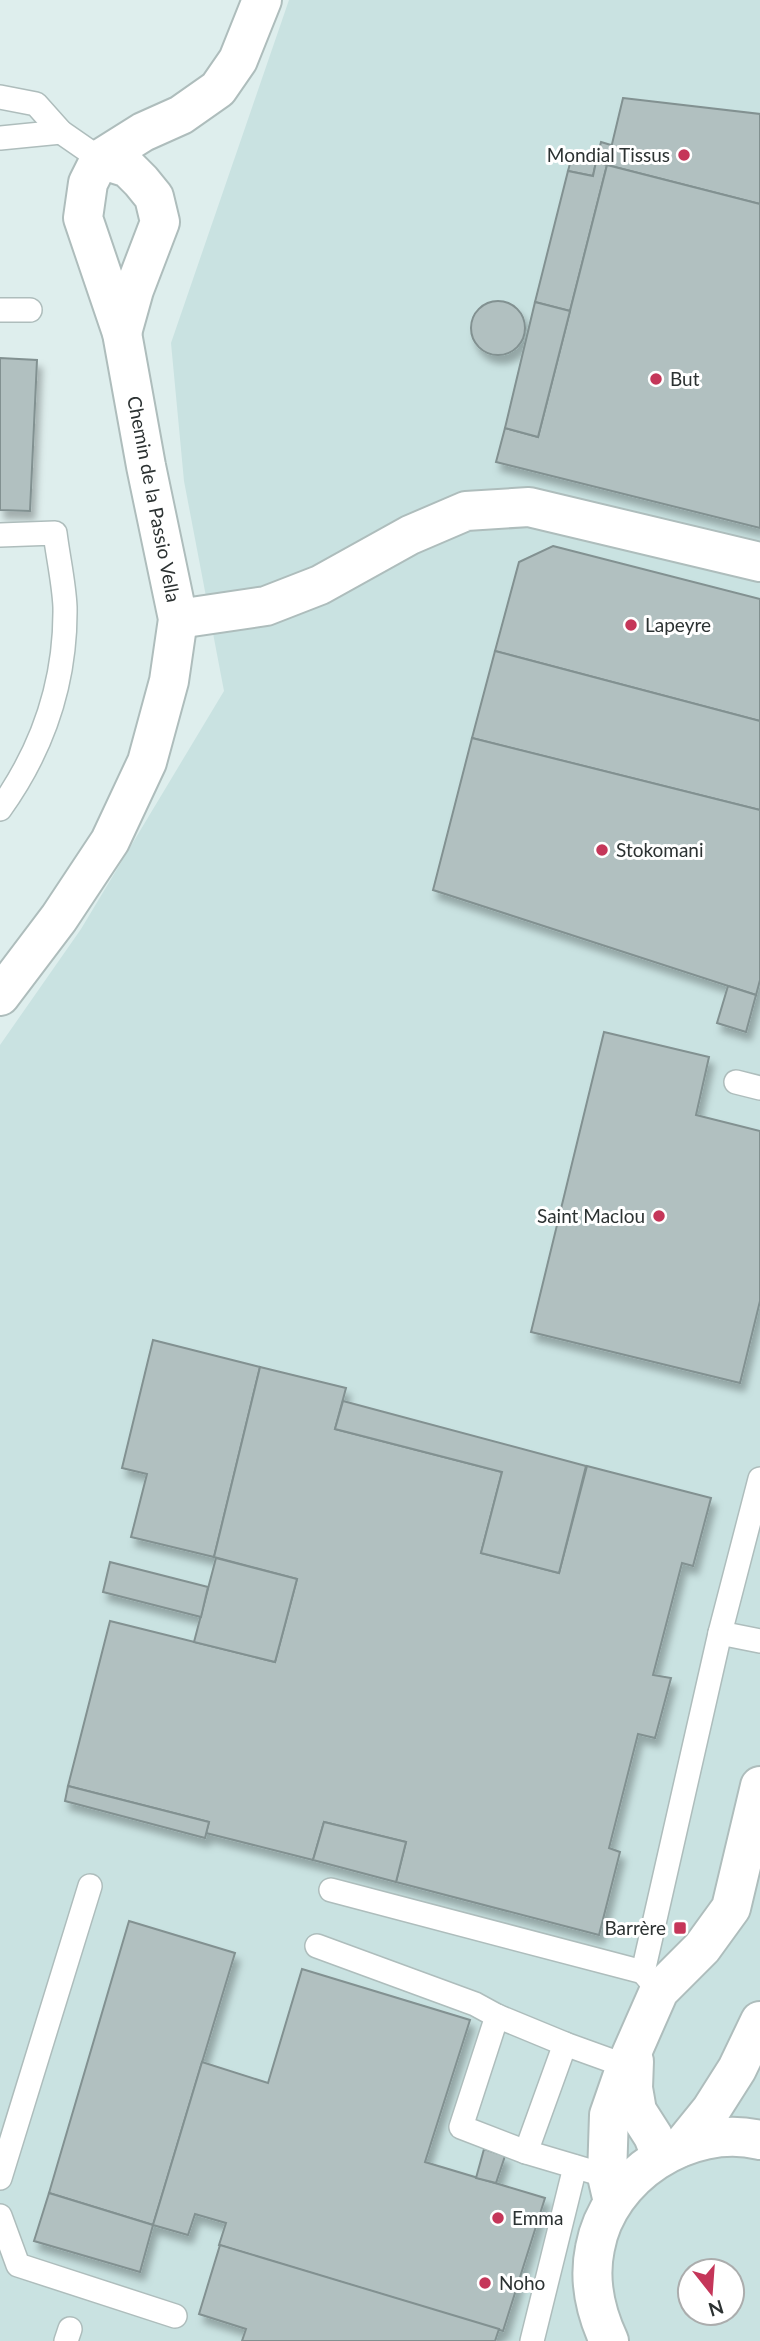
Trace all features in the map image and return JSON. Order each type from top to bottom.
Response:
[{"type":"street","points":[[100,159],[144,132],[181,116],[218,89],[238,60],[262,0]]},
{"type":"street","name":"Chemin de la Passio Vella","points":[[0,996],[59,918],[110,841],[147,762],[169,681],[178,619],[122,333],[83,218],[88,183],[100,159],[128,168],[141,181],[154,197],[160,222],[134,290],[122,333]]},
{"type":"street","points":[[178,619],[266,606],[320,585],[410,535],[466,511],[529,507],[760,562]]},
{"type":"street","points":[[609,2341],[597,2315],[592,2287],[598,2233],[598,2182],[609,2115],[651,1982],[702,1948],[731,1908],[760,1786]]},
{"type":"street","points":[[671,2151],[711,2110],[737,2069],[760,2021]]},
{"type":"street","points":[[630,2055],[637,2111],[653,2136],[671,2151]]},
{"type":"street","points":[[598,2182],[647,2165],[671,2151],[719,2137],[760,2140]]},
{"type":"lane","points":[[0,97],[36,104],[61,132],[100,159]]},
{"type":"lane","points":[[0,138],[61,132]]},
{"type":"lane","points":[[0,310],[30,310]]},
{"type":"lane","points":[[0,535],[55,533],[65,606],[62,665],[47,725],[12,792],[0,809]]},
{"type":"lane","points":[[736,1082],[760,1088]]},
{"type":"lane","points":[[331,1890],[651,1982],[720,1633],[760,1479]]},
{"type":"lane","points":[[720,1633],[760,1641]]},
{"type":"lane","points":[[0,2178],[90,1886]]},
{"type":"lane","points":[[317,1946],[475,2004],[565,2045],[630,2055]]},
{"type":"lane","points":[[497,2016],[461,2127],[598,2182],[533,2341]]},
{"type":"lane","points":[[526,2152],[565,2045]]},
{"type":"lane","points":[[0,2216],[18,2265],[175,2316]]},
{"type":"shaded area","points":[[289,0],[760,0],[760,2341],[0,2341],[0,1045],[81,929],[224,691],[184,481],[171,343]]},
{"type":"building","name":"Mondial Tissus","points":[[623,98],[760,114],[760,204],[607,165]]},
{"type":"building","points":[[601,142],[611,145],[607,165],[596,162]]},
{"type":"building","points":[[572,156],[596,162],[593,176],[568,171]]},
{"type":"building","points":[[596,162],[607,165],[570,311],[535,302],[568,171],[593,176]]},
{"type":"building","name":"But","points":[[607,165],[760,204],[760,528],[496,462],[505,428],[538,437]]},
{"type":"building","points":[[503,301],[513,305],[521,313],[525,328],[521,343],[513,351],[493,355],[483,351],[475,343],[471,323],[475,313],[483,305]]},
{"type":"building","points":[[535,302],[570,311],[538,437],[505,428]]},
{"type":"building","points":[[0,358],[37,360],[30,511],[0,510]]},
{"type":"building","name":"Lapeyre","points":[[553,546],[760,599],[760,721],[495,651],[519,562]]},
{"type":"building","points":[[495,651],[760,721],[760,810],[472,738]]},
{"type":"building","name":"Stokomani","points":[[472,738],[760,810],[760,980],[756,995],[433,890]]},
{"type":"building","points":[[728,986],[756,995],[746,1032],[717,1023]]},
{"type":"building","name":"Saint Maclou","points":[[604,1032],[709,1057],[696,1115],[760,1131],[760,1301],[740,1383],[531,1332]]},
{"type":"building","points":[[153,1340],[260,1367],[214,1557],[131,1537],[147,1474],[122,1468]]},
{"type":"building","points":[[260,1367],[346,1388],[335,1429],[502,1472],[481,1553],[559,1573],[587,1466],[711,1498],[693,1566],[682,1563],[653,1675],[671,1678],[655,1738],[638,1734],[609,1848],[620,1852],[599,1935],[396,1882],[406,1842],[324,1822],[313,1860],[206,1833],[209,1822],[68,1786],[110,1621],[275,1662],[297,1579],[214,1557]]},
{"type":"building","points":[[343,1401],[586,1466],[559,1573],[481,1553],[502,1472],[335,1429]]},
{"type":"building","points":[[216,1558],[297,1579],[275,1662],[194,1642]]},
{"type":"building","points":[[110,1562],[208,1587],[201,1617],[103,1592]]},
{"type":"building","points":[[68,1786],[209,1822],[205,1838],[65,1801]]},
{"type":"building","points":[[324,1822],[406,1842],[396,1882],[313,1860]]},
{"type":"building","points":[[129,1921],[235,1953],[153,2225],[49,2193]]},
{"type":"building","points":[[302,1969],[470,2020],[425,2162],[545,2198],[503,2331],[219,2245],[226,2223],[195,2214],[188,2235],[153,2225],[202,2062],[268,2083]]},
{"type":"building","points":[[484,2149],[505,2156],[496,2183],[476,2178]]},
{"type":"building","points":[[49,2193],[153,2225],[140,2272],[34,2241]]},
{"type":"building","points":[[220,2245],[499,2329],[495,2341],[242,2341],[246,2329],[199,2314]]},
{"type":"place","name":"Mondial Tissus","points":[[684,155]]},
{"type":"place","name":"But","points":[[656,379]]},
{"type":"place","name":"Lapeyre","points":[[631,625]]},
{"type":"place","name":"Stokomani","points":[[602,850]]},
{"type":"place","name":"Saint Maclou","points":[[659,1216]]},
{"type":"place","name":"Barrère","points":[[680,1928]]},
{"type":"place","name":"Emma","points":[[498,2218]]},
{"type":"place","name":"Noho","points":[[485,2283]]}]
